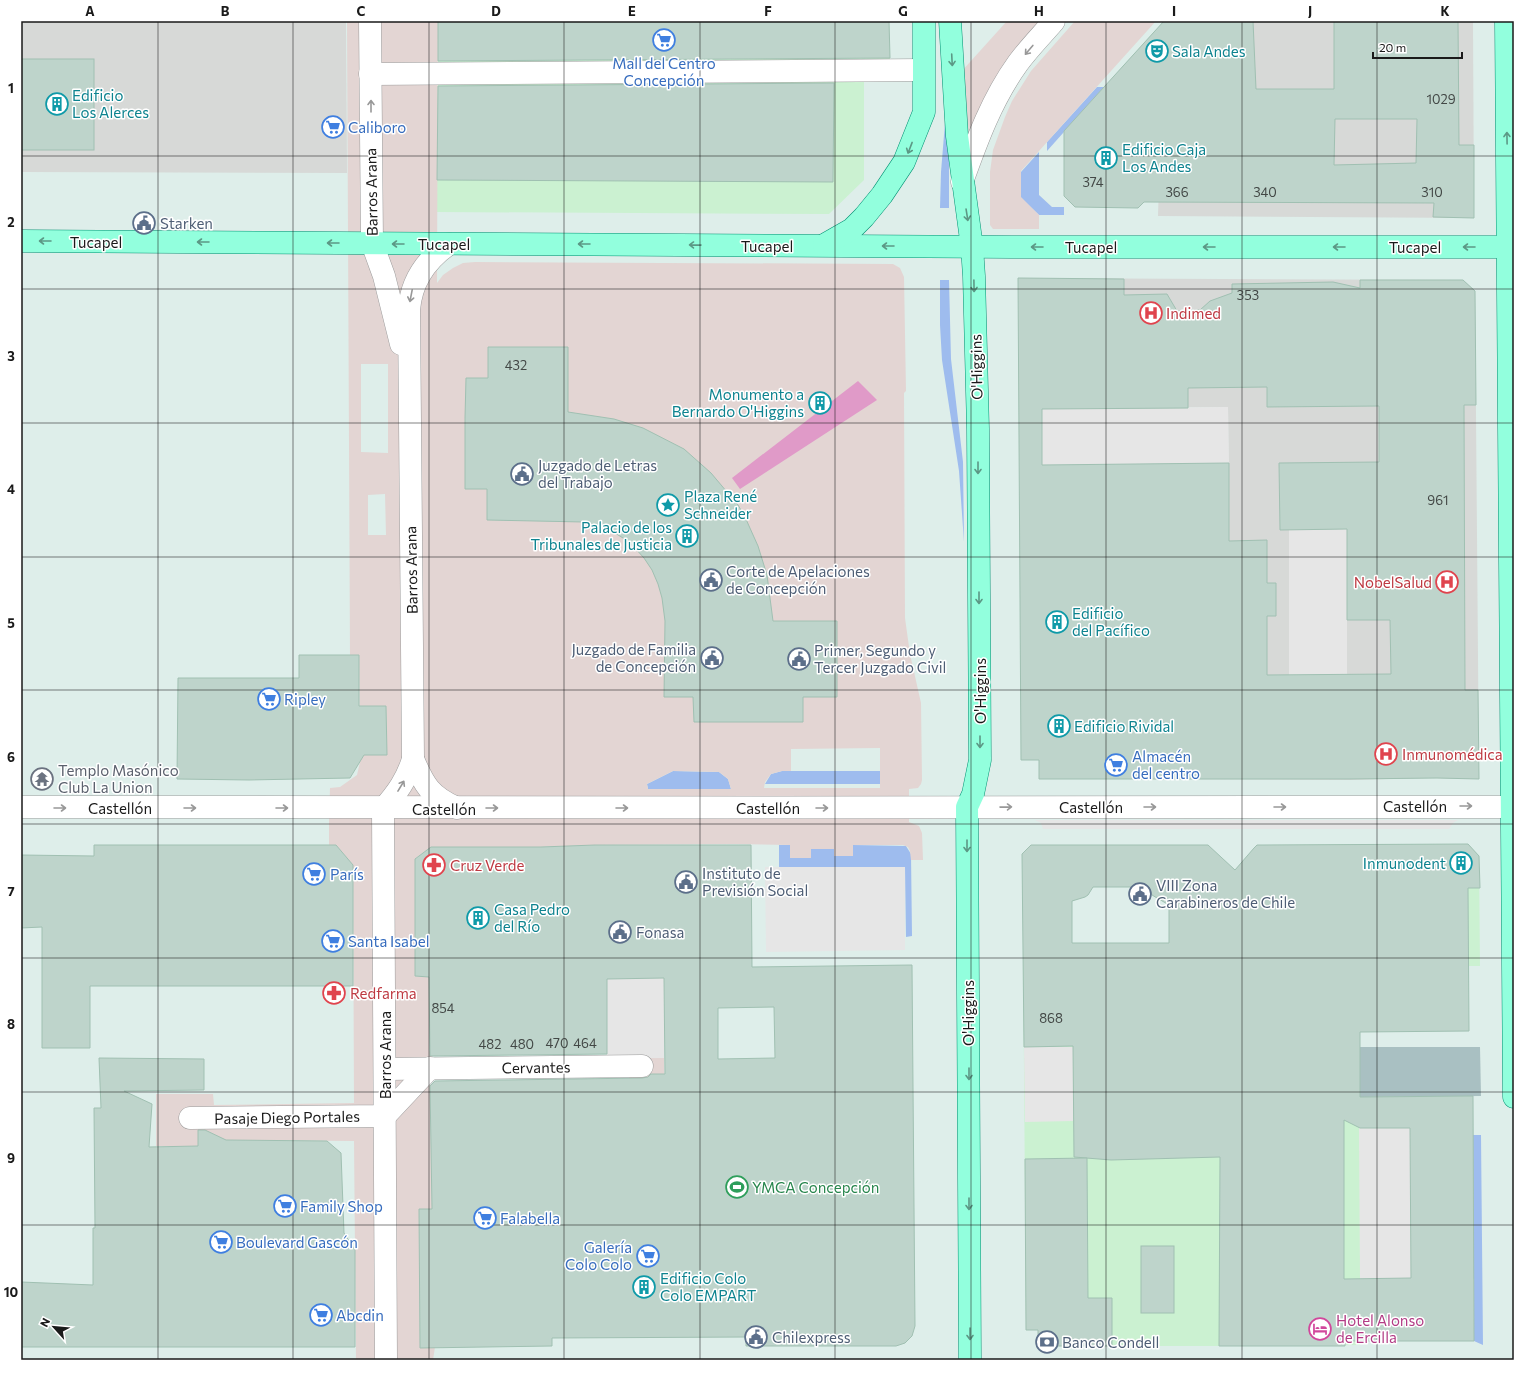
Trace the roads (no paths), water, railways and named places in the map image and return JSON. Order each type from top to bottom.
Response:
[{"type":"main road","points":[[823,246],[852,229],[864,217],[882,195],[904,162],[924,112],[924,21]]},
{"type":"main road","name":"O'Higgins","points":[[950,21],[957,136],[962,182],[972,247],[977,421],[980,760],[977,780],[967,807],[970,1360]]},
{"type":"main road","points":[[1506,21],[1511,247],[1514,1097]]},
{"type":"main road","name":"Tucapel","points":[[21,241],[972,247],[1511,247]]},
{"type":"street","name":"Barros Arana","points":[[370,21],[372,243],[384,276],[409,382]]},
{"type":"street","points":[[962,182],[976,143],[994,101],[1019,62],[1054,21]]},
{"type":"street","points":[[370,74],[923,70]]},
{"type":"street","name":"Barros Arana","points":[[386,1360],[383,809],[400,789],[409,772],[413,759],[409,382],[410,296],[415,282],[431,259],[449,244]]},
{"type":"street","name":"Barros Arana","points":[[413,759],[422,780],[435,796],[440,800],[458,808]]},
{"type":"street","name":"Castellón","points":[[21,808],[383,809],[1513,807]]},
{"type":"street","name":"Cervantes","points":[[385,1069],[642,1066]]},
{"type":"street","points":[[385,1116],[430,1068]]},
{"type":"street","name":"Pasaje Diego Portales","points":[[190,1118],[385,1116]]},
{"type":"place","name":"Mall del Centro Concepción","points":[[664,40]]},
{"type":"place","name":"Sala Andes","points":[[1157,51]]},
{"type":"place","name":"Edificio Los Alerces","points":[[57,104]]},
{"type":"place","name":"Caliboro","points":[[333,127]]},
{"type":"place","name":"Edificio Caja Los Andes","points":[[1106,158]]},
{"type":"place","name":"Starken","points":[[144,223]]},
{"type":"place","name":"Indimed","points":[[1151,313]]},
{"type":"place","name":"Monumento a Bernardo O'Higgins","points":[[820,403]]},
{"type":"place","name":"Juzgado de Letras del Trabajo","points":[[522,474]]},
{"type":"place","name":"Plaza René Schneider","points":[[668,505]]},
{"type":"place","name":"Palacio de los Tribunales de Justicia","points":[[687,536]]},
{"type":"place","name":"Corte de Apelaciones de Concepción","points":[[711,580]]},
{"type":"place","name":"NobelSalud","points":[[1447,582]]},
{"type":"place","name":"Edificio del Pacífico","points":[[1057,622]]},
{"type":"place","name":"Juzgado de Familia de Concepción","points":[[712,658]]},
{"type":"place","name":"Primer, Segundo y Tercer Juzgado Civil","points":[[799,659]]},
{"type":"place","name":"Ripley","points":[[269,699]]},
{"type":"place","name":"Edificio Rividal","points":[[1059,726]]},
{"type":"place","name":"Inmunomédica","points":[[1386,754]]},
{"type":"place","name":"Almacén del centro","points":[[1116,765]]},
{"type":"place","name":"Templo Masónico Club La Union","points":[[42,779]]},
{"type":"place","name":"Inmunodent","points":[[1461,863]]},
{"type":"place","name":"Cruz Verde","points":[[434,865]]},
{"type":"place","name":"París","points":[[314,874]]},
{"type":"place","name":"Instituto de Previsión Social","points":[[686,882]]},
{"type":"place","name":"VIII Zona Carabineros de Chile","points":[[1140,894]]},
{"type":"place","name":"Casa Pedro del Río","points":[[478,918]]},
{"type":"place","name":"Fonasa","points":[[620,932]]},
{"type":"place","name":"Santa Isabel","points":[[333,941]]},
{"type":"place","name":"Redfarma","points":[[334,993]]},
{"type":"place","name":"YMCA Concepción","points":[[737,1187]]},
{"type":"place","name":"Family Shop","points":[[285,1206]]},
{"type":"place","name":"Falabella","points":[[485,1218]]},
{"type":"place","name":"Boulevard Gascón","points":[[221,1242]]},
{"type":"place","name":"Galería Colo Colo","points":[[648,1256]]},
{"type":"place","name":"Edificio Colo Colo EMPART","points":[[644,1287]]},
{"type":"place","name":"Abcdin","points":[[321,1315]]},
{"type":"place","name":"Hotel Alonso de Ercilla","points":[[1320,1329]]},
{"type":"place","name":"Chilexpress","points":[[756,1337]]},
{"type":"place","name":"Banco Condell","points":[[1047,1342]]}]
